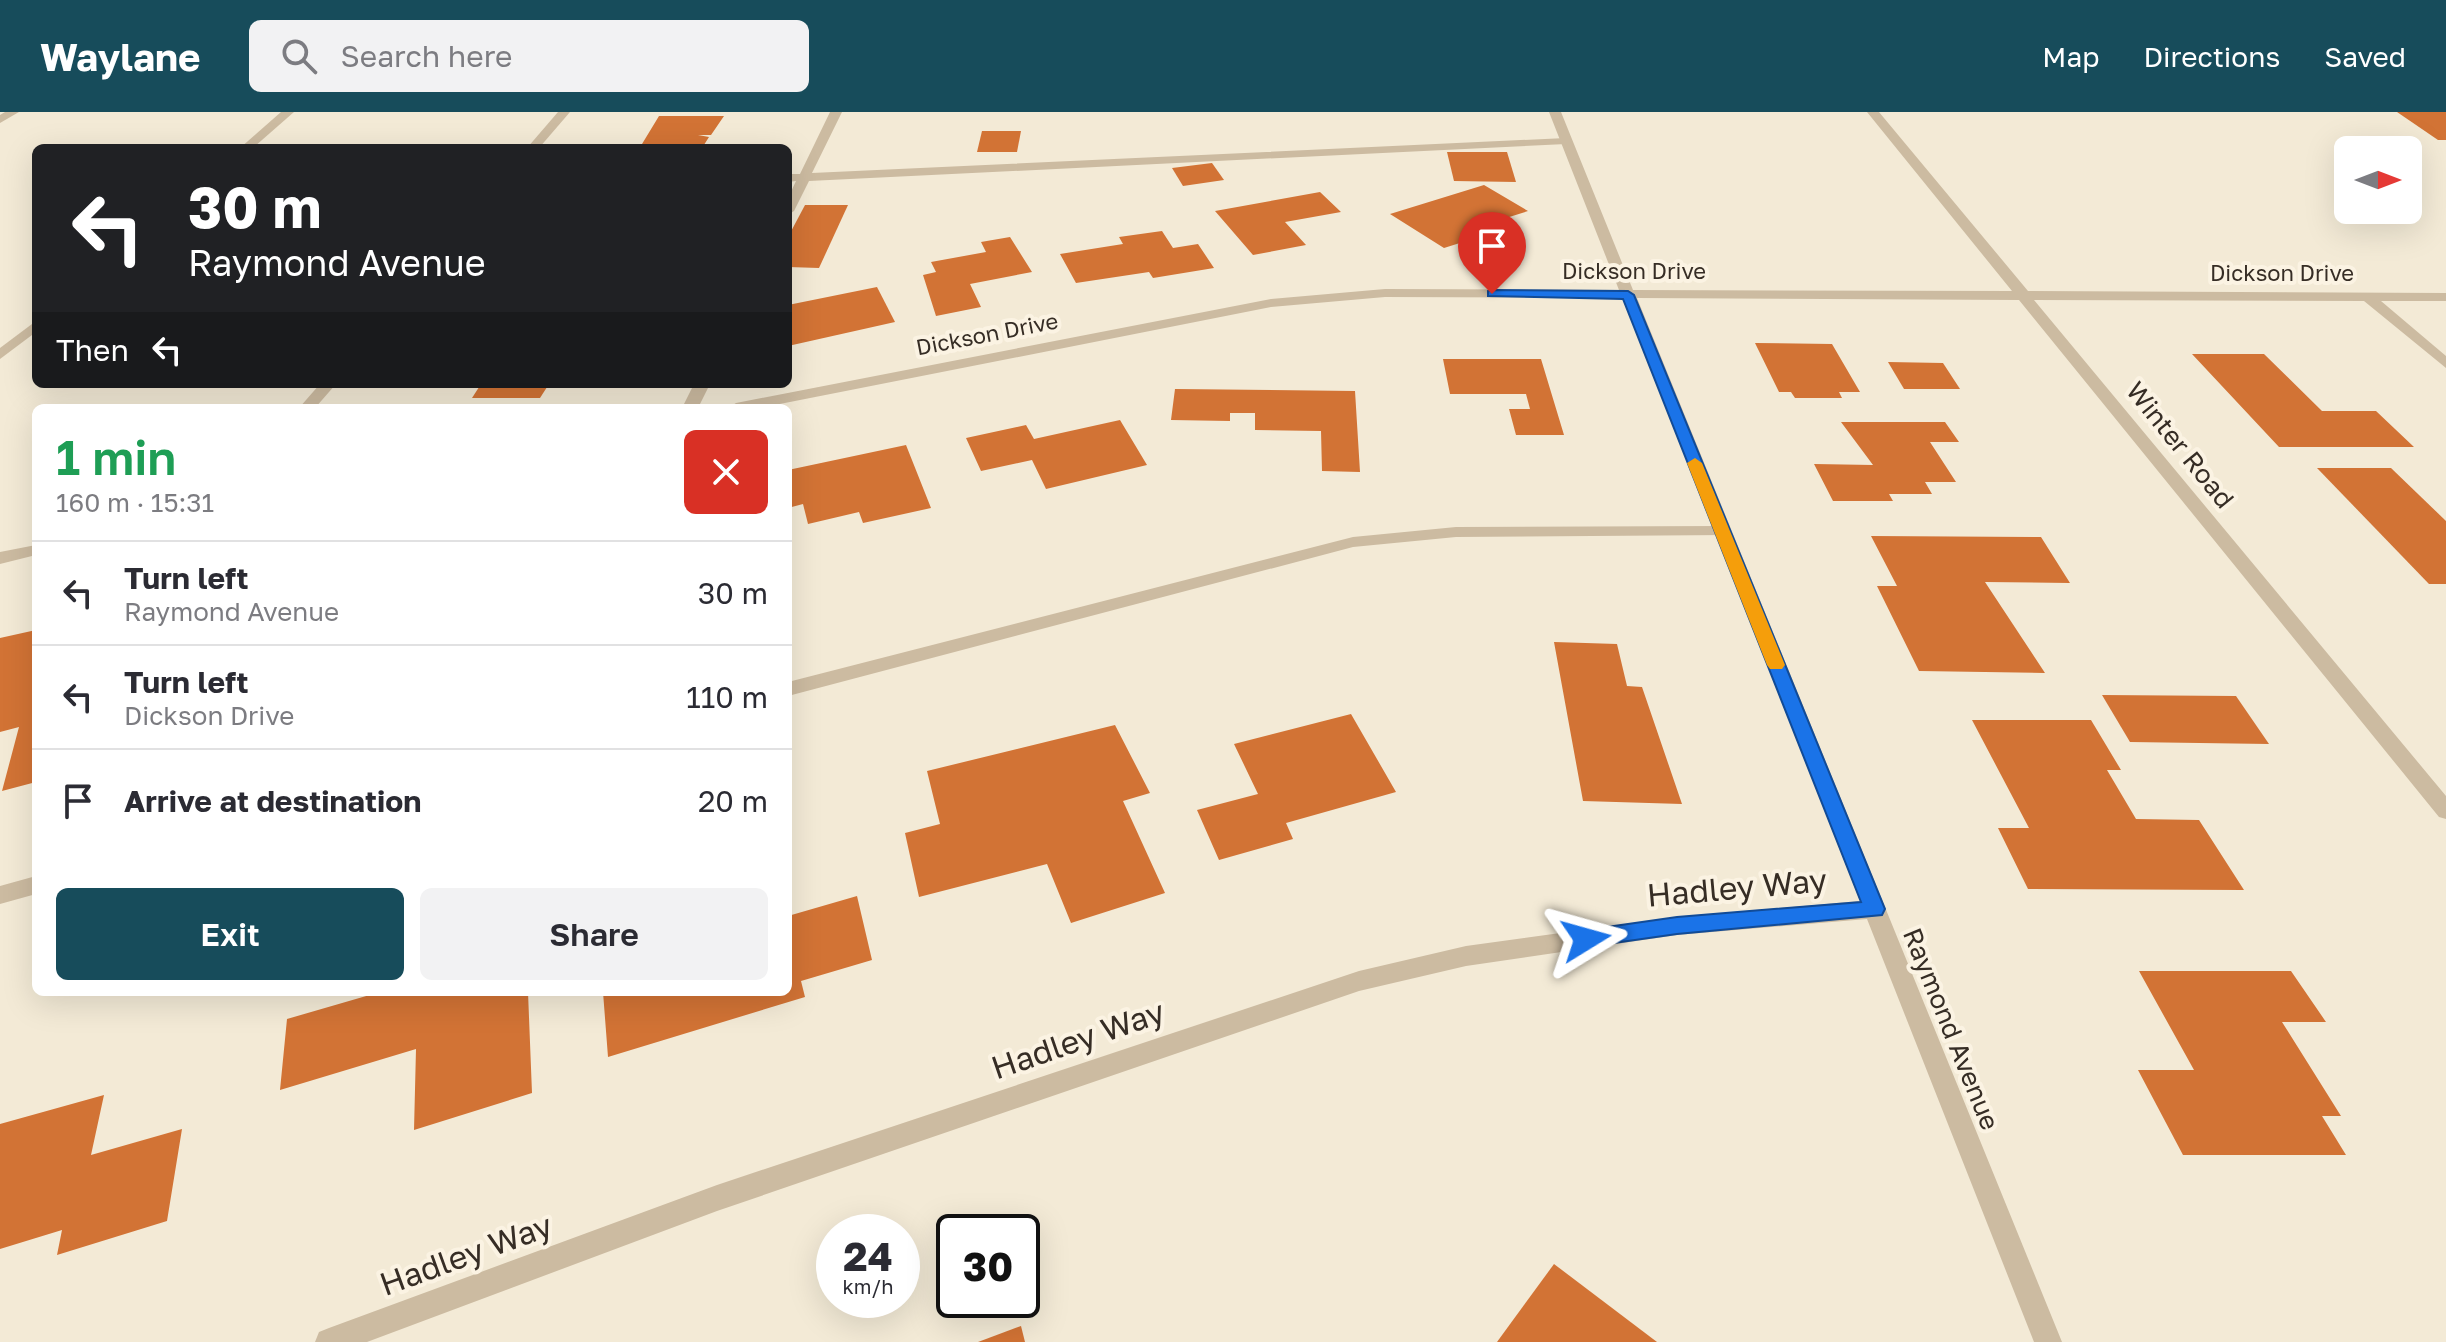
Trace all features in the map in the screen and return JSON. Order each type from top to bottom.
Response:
[{"type":"street","points":[[0,120],[13,112]]},
{"type":"street","points":[[251,144],[288,112]]},
{"type":"street","points":[[536,144],[564,112]]},
{"type":"street","points":[[792,203],[836,112]]},
{"type":"street","name":"Raymond Avenue","points":[[1555,112],[2048,1342]]},
{"type":"street","name":"Winter Road","points":[[1873,112],[2446,811]]},
{"type":"street","points":[[792,178],[1566,141]]},
{"type":"street","name":"Dickson Drive","points":[[756,404],[1271,303],[1385,293],[2446,297]]},
{"type":"street","points":[[2368,297],[2446,364]]},
{"type":"street","points":[[0,355],[32,328]]},
{"type":"street","points":[[310,404],[324,388]]},
{"type":"street","points":[[792,688],[1353,542],[1456,532],[1722,531]]},
{"type":"street","points":[[0,558],[32,551]]},
{"type":"street","points":[[0,895],[32,886]]},
{"type":"street","name":"Hadley Way","points":[[329,1342],[717,1198],[1359,981],[1466,956],[1662,928],[1875,909]]},
{"type":"building","points":[[2397,112],[2446,112],[2446,140],[2438,140]]},
{"type":"building","points":[[659,116],[724,116],[711,135],[698,135],[709,137],[705,144],[642,144]]},
{"type":"building","points":[[982,131],[1021,131],[1017,152],[977,152]]},
{"type":"building","points":[[1447,152],[1507,152],[1516,182],[1454,181]]},
{"type":"building","points":[[1212,163],[1224,180],[1183,186],[1172,168]]},
{"type":"building","points":[[1484,185],[1528,211],[1471,229],[1482,236],[1444,248],[1390,214]]},
{"type":"building","points":[[1320,192],[1341,212],[1285,222],[1306,245],[1253,255],[1215,211]]},
{"type":"building","points":[[805,205],[848,205],[819,268],[792,267],[792,229]]},
{"type":"building","points":[[1162,231],[1173,248],[1198,244],[1214,268],[1153,278],[1149,272],[1076,283],[1060,254],[1123,244],[1119,237]]},
{"type":"building","points":[[1010,237],[1032,272],[970,284],[981,307],[936,316],[923,275],[936,272],[931,262],[986,252],[981,242]]},
{"type":"building","points":[[877,287],[895,322],[792,345],[792,304]]},
{"type":"building","points":[[1755,343],[1832,344],[1860,392],[1839,392],[1842,398],[1795,398],[1791,392],[1779,392]]},
{"type":"building","points":[[2192,354],[2264,354],[2322,411],[2376,411],[2414,447],[2279,447]]},
{"type":"building","points":[[1443,359],[1541,359],[1564,435],[1516,435],[1509,409],[1530,409],[1526,394],[1450,394]]},
{"type":"building","points":[[1888,362],[1943,363],[1960,389],[1904,389]]},
{"type":"building","points":[[478,388],[546,388],[540,398],[472,398]]},
{"type":"building","points":[[1175,389],[1355,391],[1360,472],[1322,471],[1321,431],[1255,430],[1255,413],[1230,413],[1230,421],[1171,420]]},
{"type":"building","points":[[1120,420],[1147,465],[1046,489],[1032,460],[981,471],[966,438],[1026,425],[1034,439]]},
{"type":"building","points":[[1841,422],[1945,422],[1959,442],[1930,442],[1956,482],[1925,482],[1932,494],[1889,494],[1893,501],[1833,501],[1814,464],[1873,465]]},
{"type":"building","points":[[906,445],[931,508],[863,523],[859,512],[808,524],[803,504],[792,507],[792,469]]},
{"type":"building","points":[[2317,468],[2391,468],[2446,521],[2446,584],[2429,584]]},
{"type":"building","points":[[1871,536],[2041,537],[2070,583],[1985,582],[2045,673],[1919,671],[1877,586],[1897,586]]},
{"type":"building","points":[[32,631],[32,783],[2,791],[19,727],[0,732],[0,638]]},
{"type":"building","points":[[1554,642],[1617,644],[1627,686],[1642,687],[1682,804],[1583,801]]},
{"type":"building","points":[[2102,695],[2236,696],[2269,744],[2130,742]]},
{"type":"building","points":[[1351,714],[1396,792],[1286,823],[1293,839],[1219,860],[1197,810],[1258,794],[1234,744]]},
{"type":"building","points":[[1972,720],[2091,720],[2121,770],[2107,770],[2136,819],[2199,820],[2244,890],[2028,889],[1998,828],[2029,828]]},
{"type":"building","points":[[1115,725],[1150,793],[1123,801],[1165,893],[1071,923],[1047,864],[919,897],[905,833],[940,824],[927,771]]},
{"type":"building","points":[[857,896],[872,960],[801,981],[805,997],[608,1057],[603,996],[792,996],[792,915]]},
{"type":"building","points":[[2139,971],[2291,971],[2326,1022],[2282,1022],[2341,1116],[2322,1116],[2346,1155],[2183,1155],[2138,1070],[2194,1070]]},
{"type":"building","points":[[366,996],[528,996],[532,1093],[414,1130],[416,1049],[280,1090],[287,1019]]},
{"type":"building","points":[[104,1095],[91,1155],[182,1129],[167,1221],[57,1255],[62,1230],[0,1249],[0,1124]]},
{"type":"building","points":[[1554,1264],[1657,1342],[1497,1342]]},
{"type":"building","points":[[1021,1326],[1025,1342],[978,1342]]},
{"type":"slow traffic","points":[[1695,463],[1776,665]]},
{"type":"route","points":[[1492,294],[1628,295],[1875,909],[1677,926],[1586,939]]}]
